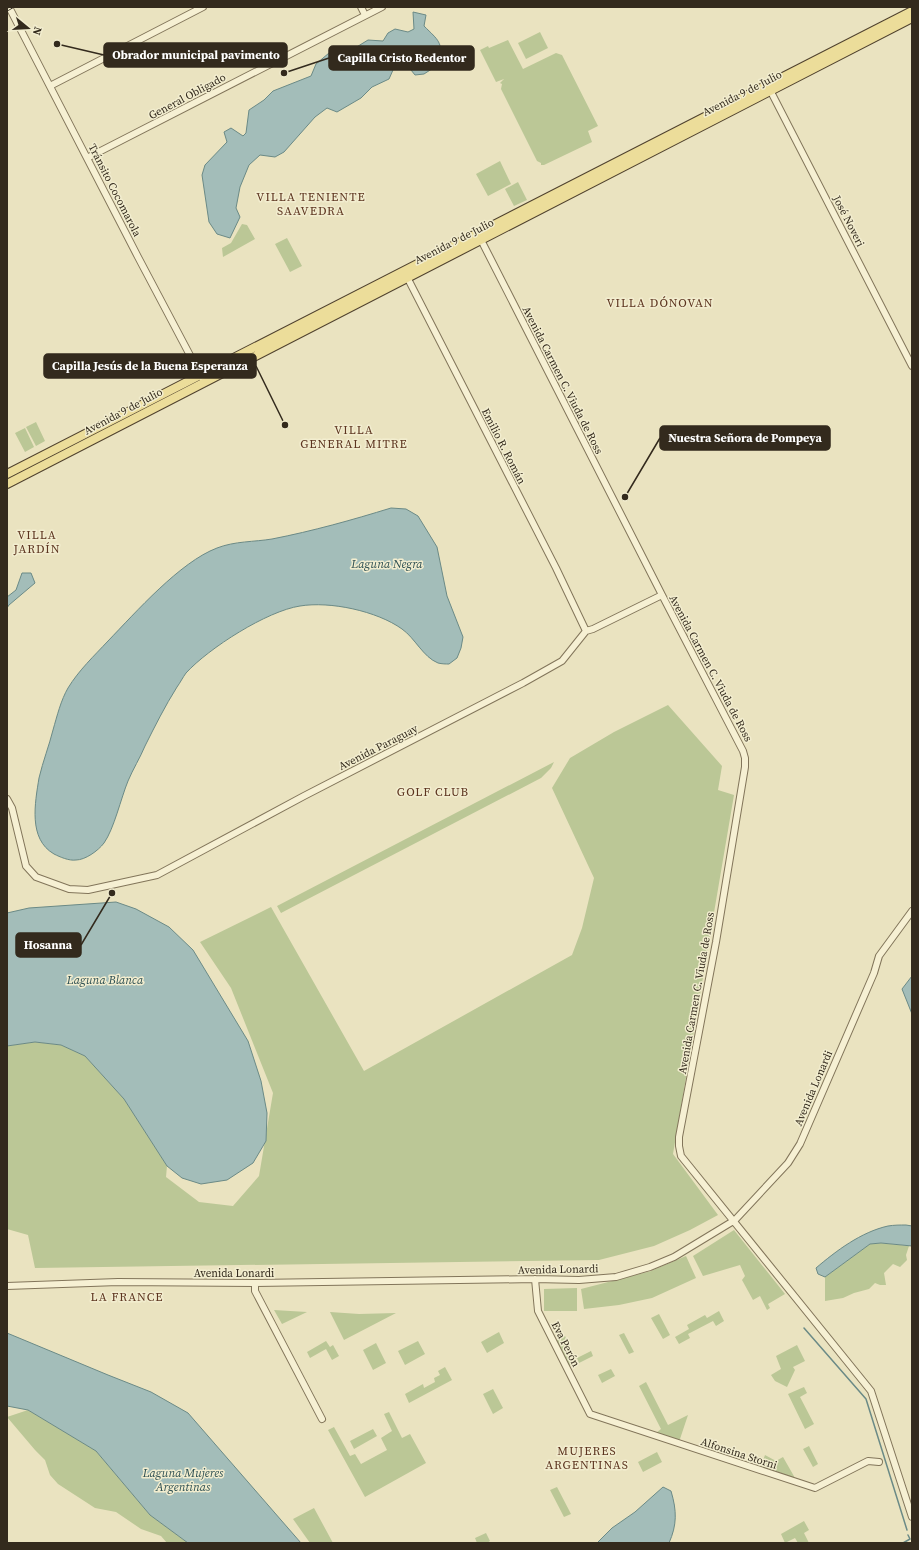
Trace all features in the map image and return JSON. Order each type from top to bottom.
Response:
[{"type":"main road","name":"Avenida 9 de Julio","points":[[769,88],[912,11]]},
{"type":"main road","name":"Avenida 9 de Julio","points":[[7,474],[202,378],[769,88],[912,18]]},
{"type":"main road","name":"Avenida 9 de Julio","points":[[7,484],[202,378]]},
{"type":"street","name":"Tránsito Cocomarola","points":[[9,7],[202,378]]},
{"type":"street","points":[[50,86],[203,7]]},
{"type":"street","points":[[361,7],[365,15]]},
{"type":"street","name":"General Obligado","points":[[87,158],[382,7]]},
{"type":"street","name":"José Noveri","points":[[769,88],[912,366]]},
{"type":"street","name":"Avenida Carmen C. Viuda de Ross","points":[[479,236],[743,751],[745,758],[745,767],[716,942],[679,1137],[681,1156],[735,1220],[871,1391],[912,1517]]},
{"type":"street","name":"Emilio R. Román","points":[[405,274],[556,568],[586,631]]},
{"type":"street","name":"Avenida Paraguay","points":[[7,799],[12,808],[22,855],[27,868],[36,877],[69,889],[88,890],[157,875],[297,800],[523,683],[562,661],[586,631],[662,595]]},
{"type":"street","name":"Avenida Lonardi","points":[[7,1286],[118,1282],[255,1283],[600,1279],[616,1277],[637,1271],[674,1257],[735,1220],[788,1164],[800,1144],[874,973],[879,956],[912,911]]},
{"type":"street","name":"Eva Perón","points":[[535,1279],[538,1311],[590,1414]]},
{"type":"street","points":[[255,1283],[255,1291],[322,1419]]},
{"type":"street","name":"Alfonsina Storni","points":[[590,1414],[815,1488],[868,1461],[879,1462]]},
{"type":"green space","points":[[540,32],[548,48],[526,59],[518,43]]},
{"type":"green space","points":[[508,40],[523,69],[556,53],[562,55],[598,126],[588,131],[592,142],[544,165],[541,165],[541,163],[537,161],[501,89],[502,84],[500,83],[504,79],[496,82],[480,50]]},
{"type":"green space","points":[[500,161],[511,184],[488,196],[476,174]]},
{"type":"green space","points":[[518,182],[527,200],[514,206],[505,189]]},
{"type":"green space","points":[[242,224],[247,225],[255,239],[223,257],[222,248],[231,243]]},
{"type":"green space","points":[[287,238],[302,266],[290,272],[275,244]]},
{"type":"green space","points":[[36,422],[45,441],[36,446],[26,427]]},
{"type":"green space","points":[[25,428],[34,447],[25,452],[15,433]]},
{"type":"green space","points":[[668,705],[722,766],[718,790],[734,795],[673,1154],[718,1215],[690,1230],[654,1246],[599,1260],[35,1268],[28,1235],[7,1229],[7,1046],[35,1042],[61,1045],[85,1056],[124,1099],[167,1166],[166,1177],[199,1202],[233,1206],[259,1176],[273,1093],[231,988],[200,942],[271,907],[364,1071],[572,955],[582,928],[594,878],[552,788],[570,758],[614,732]]},
{"type":"green space","points":[[554,762],[551,768],[541,778],[281,913],[277,906]]},
{"type":"green space","points":[[734,1230],[785,1294],[768,1304],[770,1308],[767,1310],[760,1296],[753,1300],[742,1280],[745,1276],[740,1265],[703,1276],[693,1256]]},
{"type":"green space","points":[[881,1243],[909,1246],[906,1255],[907,1260],[900,1267],[893,1264],[884,1273],[886,1285],[875,1283],[869,1289],[843,1298],[825,1301],[825,1277],[870,1244]]},
{"type":"green space","points":[[686,1256],[696,1278],[652,1298],[619,1305],[584,1309],[581,1289],[651,1271]]},
{"type":"green space","points":[[577,1288],[577,1311],[544,1311],[544,1289]]},
{"type":"green space","points":[[274,1310],[307,1312],[282,1324]]},
{"type":"green space","points":[[719,1311],[724,1321],[716,1326],[713,1321],[688,1334],[690,1338],[679,1344],[675,1337],[689,1329],[687,1325],[705,1315],[707,1318]]},
{"type":"green space","points":[[330,1312],[359,1314],[396,1313],[344,1340]]},
{"type":"green space","points":[[659,1314],[670,1335],[663,1339],[651,1318]]},
{"type":"green space","points":[[499,1332],[504,1343],[487,1353],[481,1342]]},
{"type":"green space","points":[[624,1333],[634,1352],[629,1354],[619,1335]]},
{"type":"green space","points":[[565,1336],[577,1362],[567,1367],[555,1341]]},
{"type":"green space","points":[[326,1341],[330,1347],[333,1345],[339,1356],[332,1360],[326,1349],[310,1358],[307,1352]]},
{"type":"green space","points":[[418,1341],[425,1354],[405,1365],[398,1351]]},
{"type":"green space","points":[[376,1343],[386,1363],[373,1370],[363,1350]]},
{"type":"green space","points":[[797,1345],[805,1361],[793,1367],[795,1370],[787,1387],[775,1381],[771,1375],[781,1369],[776,1356]]},
{"type":"green space","points":[[591,1351],[593,1356],[579,1363],[577,1358]]},
{"type":"green space","points":[[445,1367],[452,1380],[409,1403],[405,1394],[423,1384],[424,1388],[435,1382],[434,1378],[440,1375],[438,1371]]},
{"type":"green space","points":[[611,1369],[615,1376],[602,1383],[598,1375]]},
{"type":"green space","points":[[646,1382],[668,1425],[688,1415],[678,1441],[656,1433],[661,1429],[639,1386]]},
{"type":"green space","points":[[804,1387],[807,1393],[800,1397],[814,1424],[805,1429],[788,1394]]},
{"type":"green space","points":[[493,1389],[503,1408],[493,1414],[483,1394]]},
{"type":"green space","points":[[28,1410],[96,1451],[150,1515],[188,1543],[167,1543],[161,1536],[141,1529],[116,1512],[95,1508],[58,1484],[50,1475],[45,1460],[7,1417]]},
{"type":"green space","points":[[389,1412],[402,1438],[410,1434],[426,1463],[365,1497],[328,1430],[334,1427],[350,1456],[355,1454],[361,1464],[387,1450],[381,1438],[392,1431],[384,1414]]},
{"type":"green space","points":[[373,1429],[377,1436],[354,1449],[350,1441]]},
{"type":"green space","points":[[809,1446],[818,1464],[813,1467],[803,1449]]},
{"type":"green space","points":[[657,1452],[662,1462],[643,1472],[638,1462]]},
{"type":"green space","points":[[765,1455],[776,1461],[783,1457],[795,1478],[761,1466]]},
{"type":"green space","points":[[557,1487],[571,1514],[564,1517],[550,1490]]},
{"type":"green space","points":[[314,1508],[333,1543],[310,1543],[293,1519]]},
{"type":"green space","points":[[804,1521],[809,1530],[804,1533],[809,1543],[798,1543],[795,1538],[785,1543],[781,1534]]},
{"type":"green space","points":[[486,1533],[490,1541],[487,1543],[477,1543],[475,1538]]},
{"type":"water","points":[[413,12],[426,15],[424,26],[433,35],[440,46],[441,63],[424,74],[415,75],[403,60],[393,70],[389,79],[372,87],[361,98],[337,112],[327,108],[315,117],[284,152],[275,157],[260,155],[249,165],[240,187],[236,208],[240,217],[230,238],[217,234],[209,222],[202,175],[205,165],[227,142],[224,132],[231,128],[243,136],[246,133],[249,110],[264,100],[273,91],[311,76],[316,64],[329,53],[345,48],[355,48],[368,40],[383,41],[388,33],[395,29],[408,32],[414,29]]},
{"type":"water","name":"Laguna Negra","points":[[391,508],[406,509],[418,516],[437,547],[447,596],[463,637],[457,658],[449,664],[438,663],[423,652],[411,637],[402,629],[367,612],[339,606],[312,605],[287,609],[272,615],[223,642],[196,663],[186,673],[164,709],[132,772],[111,830],[104,843],[95,852],[80,860],[73,860],[56,855],[46,847],[40,839],[37,830],[35,820],[36,798],[39,778],[63,698],[72,681],[82,669],[159,589],[188,564],[217,548],[231,544],[272,539],[347,521]]},
{"type":"water","points":[[22,573],[31,573],[35,583],[7,608],[7,597],[16,590]]},
{"type":"water","name":"Laguna Blanca","points":[[116,902],[136,909],[169,927],[193,950],[248,1041],[261,1081],[267,1113],[266,1141],[253,1163],[227,1180],[201,1184],[182,1178],[167,1166],[124,1099],[85,1056],[61,1045],[35,1042],[7,1046],[7,913],[29,908]]},
{"type":"water","points":[[912,976],[912,1014],[902,989]]},
{"type":"water","points":[[888,1226],[912,1226],[912,1246],[881,1243],[870,1244],[825,1277],[818,1274],[816,1268],[840,1249],[859,1237]]},
{"type":"water","name":"Laguna Mujeres Argentinas","points":[[7,1333],[151,1392],[188,1413],[301,1543],[188,1543],[150,1515],[96,1451],[28,1410],[7,1406]]},
{"type":"water","points":[[663,1487],[671,1491],[675,1511],[674,1530],[669,1543],[597,1543],[612,1528],[635,1512]]},
{"type":"waterway","points":[[804,1328],[866,1399],[907,1530]]},
{"type":"waterway","points":[[903,1543],[910,1539],[908,1535]]},
{"type":"railway","points":[[7,10],[12,7]]},
{"type":"place","name":"Obrador municipal pavimento","points":[[57,44]]},
{"type":"place","name":"Capilla Cristo Redentor","points":[[284,73]]},
{"type":"place","name":"Capilla Jesús de la Buena Esperanza","points":[[285,425]]},
{"type":"place","name":"Nuestra Señora de Pompeya","points":[[625,497]]},
{"type":"place","name":"Hosanna","points":[[112,893]]},
{"type":"district","name":"VILLA TENIENTE SAAVEDRA","points":[[311,204]]},
{"type":"district","name":"VILLA DÓNOVAN","points":[[660,303]]},
{"type":"district","name":"VILLA GENERAL MITRE","points":[[354,437]]},
{"type":"district","name":"VILLA JARDÍN","points":[[37,542]]},
{"type":"district","name":"GOLF CLUB","points":[[433,792]]},
{"type":"district","name":"LA FRANCE","points":[[127,1297]]},
{"type":"district","name":"MUJERES ARGENTINAS","points":[[587,1458]]}]
